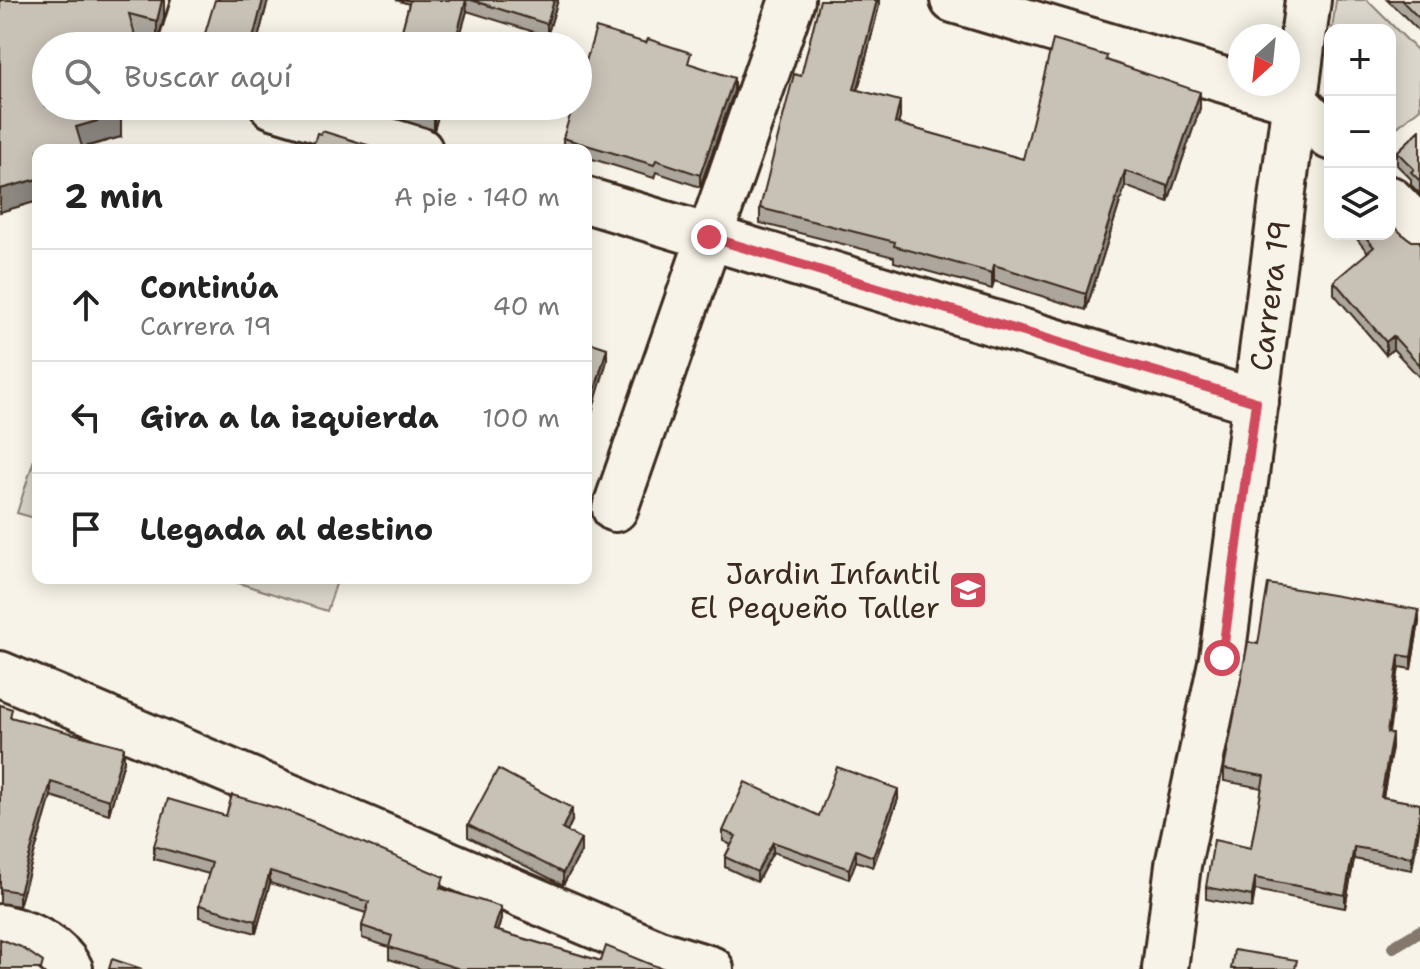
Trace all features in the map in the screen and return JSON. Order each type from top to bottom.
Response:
[{"type":"street","points":[[185,32],[195,0]]},
{"type":"street","points":[[615,509],[792,0]]},
{"type":"street","points":[[953,0],[1295,101],[1324,131]]},
{"type":"street","name":"Carrera 19","points":[[1165,969],[1178,865],[1222,658],[1308,0]]},
{"type":"street","points":[[320,120],[400,144]]},
{"type":"street","points":[[592,202],[1256,402]]},
{"type":"street","points":[[1396,205],[1420,230]]},
{"type":"street","points":[[0,674],[659,953],[711,969]]},
{"type":"street","points":[[0,927],[21,931],[50,946],[70,969]]},
{"type":"shaded area","points":[[1336,0],[1367,0],[1391,24],[1333,24]]},
{"type":"shaded area","points":[[1396,29],[1420,53],[1420,108],[1396,128]]},
{"type":"shaded area","points":[[32,466],[32,517],[17,513]]},
{"type":"shaded area","points":[[242,584],[336,584],[327,611]]},
{"type":"building","points":[[0,0],[162,0],[157,21],[129,14],[134,32],[32,32],[32,120],[100,120],[76,127],[81,144],[32,144],[32,181],[0,189]]},
{"type":"building","points":[[215,0],[263,0],[255,32],[205,32]]},
{"type":"building","points":[[410,0],[466,0],[458,32],[402,32]]},
{"type":"building","points":[[471,0],[554,0],[547,24]]},
{"type":"building","points":[[820,0],[877,0],[854,89],[900,101],[895,123],[1023,159],[1053,40],[1107,56],[1106,60],[1200,92],[1168,186],[1125,171],[1086,294],[994,265],[992,273],[894,246],[895,242],[760,208],[794,74],[801,76]]},
{"type":"building","points":[[1401,0],[1420,0],[1420,19]]},
{"type":"building","points":[[596,28],[646,43],[648,39],[691,53],[688,63],[734,78],[700,175],[656,160],[654,165],[592,147],[592,144],[563,138],[569,120],[592,120],[592,41]]},
{"type":"building","points":[[1420,130],[1420,181],[1411,172],[1414,169],[1397,152]]},
{"type":"building","points":[[322,131],[364,144],[314,144],[317,133],[321,134]]},
{"type":"building","points":[[1396,228],[1412,241],[1420,241],[1420,365],[1393,336],[1386,342],[1334,281],[1374,247],[1368,240],[1396,240]]},
{"type":"building","points":[[592,343],[607,348],[592,400]]},
{"type":"building","points":[[1268,584],[1419,610],[1411,657],[1399,655],[1387,733],[1392,734],[1381,797],[1420,804],[1412,857],[1354,847],[1345,895],[1255,878],[1252,896],[1206,887],[1214,840],[1251,848],[1264,776],[1224,769],[1248,642],[1258,644]]},
{"type":"building","points":[[0,705],[12,709],[10,717],[124,747],[109,800],[51,782],[19,892],[0,889]]},
{"type":"building","points":[[837,767],[898,789],[873,857],[856,850],[849,869],[773,842],[757,872],[725,857],[736,836],[723,831],[745,782],[819,816]]},
{"type":"building","points":[[498,769],[572,808],[562,829],[581,839],[563,873],[468,825]]},
{"type":"building","points":[[232,795],[290,812],[444,877],[440,888],[501,907],[494,930],[601,961],[606,946],[665,969],[460,969],[389,947],[392,936],[362,926],[369,902],[270,871],[256,921],[199,905],[212,863],[154,846],[168,799],[226,816]]},
{"type":"building","points":[[0,939],[21,947],[43,962],[41,969],[0,969]]},
{"type":"building","points":[[1234,950],[1297,960],[1295,969],[1231,969]]},
{"type":"building","points":[[112,959],[142,969],[109,969]]},
{"type":"waterway","points":[[1393,947],[1420,931]]},
{"type":"place","name":"Jardin Infantil El Pequeño Taller","points":[[968,590]]},
{"type":"route","points":[[709,237],[1256,402],[1222,658]]}]
